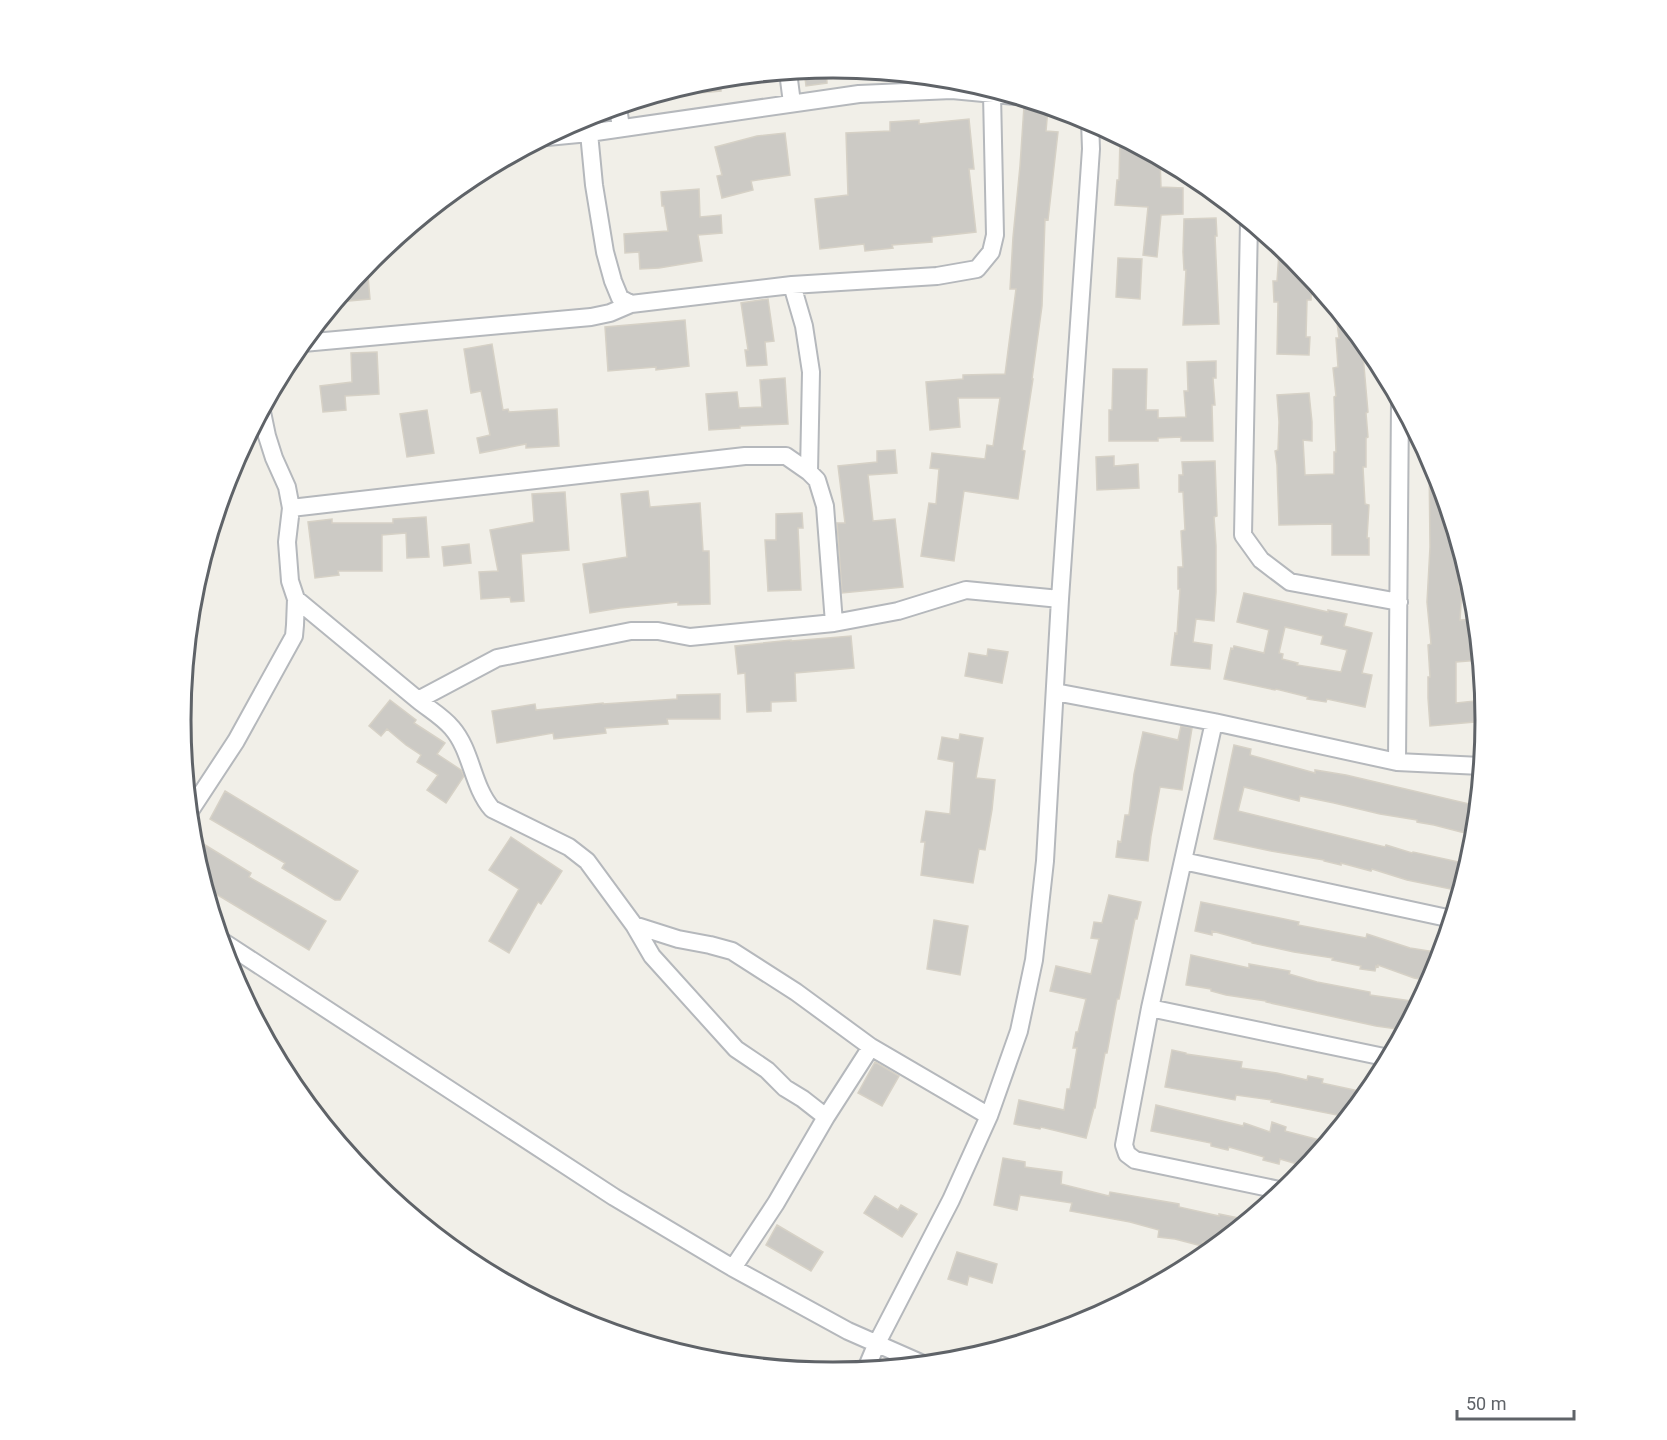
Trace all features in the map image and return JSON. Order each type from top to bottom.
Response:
[{"type":"street","points":[[789,79],[792,103]]},
{"type":"street","points":[[571,135],[859,94],[937,86]]},
{"type":"street","points":[[315,342],[591,317],[610,313],[631,304],[792,285],[937,276],[977,269],[991,252],[995,235],[992,98]]},
{"type":"street","points":[[619,115],[621,128]]},
{"type":"street","points":[[869,1361],[951,1200],[989,1116],[1018,1031],[1034,960],[1045,861],[1090,132]]},
{"type":"street","points":[[589,133],[594,185],[605,252],[620,298],[631,304]]},
{"type":"street","points":[[1249,231],[1243,535],[1261,560],[1290,582],[1399,602]]},
{"type":"street","points":[[792,285],[804,326],[811,372],[809,472]]},
{"type":"street","points":[[1397,762],[1400,419]]},
{"type":"street","points":[[197,801],[236,741],[294,636],[296,625],[296,599],[290,581],[287,542],[291,508],[287,487],[274,458],[264,424]]},
{"type":"street","points":[[291,508],[745,456],[786,456],[817,480],[825,506],[834,623]]},
{"type":"street","points":[[418,700],[497,658],[631,631],[658,631],[690,637],[834,623],[898,611],[966,591],[1060,599]]},
{"type":"street","points":[[296,599],[452,727],[484,800],[492,809],[569,847],[587,861],[634,925],[652,956],[736,1049],[767,1070],[785,1088],[826,1117]]},
{"type":"street","points":[[1055,692],[1214,722],[1397,762],[1474,766]]},
{"type":"street","points":[[1214,722],[1150,1008],[1124,1145],[1127,1154],[1135,1160],[1272,1189]]},
{"type":"street","points":[[1183,861],[1444,917]]},
{"type":"street","points":[[634,925],[678,939],[732,951],[796,992],[871,1047],[989,1116]]},
{"type":"street","points":[[235,953],[614,1197],[733,1268],[848,1331],[909,1358]]},
{"type":"street","points":[[1150,1008],[1379,1057]]},
{"type":"street","points":[[733,1268],[776,1203],[826,1117],[871,1047]]},
{"type":"building","points":[[827,78],[827,83],[806,86],[805,79]]},
{"type":"building","points":[[721,88],[721,91],[694,93]]},
{"type":"building","points":[[1024,107],[1047,115],[1046,131],[1058,132],[1048,220],[1045,219],[1042,306],[1022,450],[1025,451],[1018,499],[964,491],[954,561],[921,556],[929,503],[936,504],[939,469],[930,468],[932,453],[985,459],[987,445],[993,446],[1000,398],[958,398],[960,427],[930,430],[926,382],[963,379],[963,375],[1005,374],[1016,289],[1010,289]]},
{"type":"building","points":[[969,119],[974,169],[969,169],[976,232],[932,237],[932,242],[892,245],[893,248],[865,251],[864,244],[820,249],[815,199],[848,195],[846,133],[890,131],[890,122],[919,120],[919,124]]},
{"type":"building","points":[[785,133],[790,175],[751,181],[753,190],[722,198],[717,176],[722,175],[715,147],[757,136]]},
{"type":"building","points":[[1120,146],[1160,168],[1161,187],[1183,188],[1183,214],[1161,215],[1157,257],[1143,255],[1148,207],[1115,205],[1117,180],[1119,180]]},
{"type":"building","points":[[699,189],[700,217],[721,215],[722,233],[698,235],[702,261],[640,269],[639,252],[625,253],[624,234],[668,231],[661,192]]},
{"type":"building","points":[[1216,218],[1219,324],[1183,325],[1186,270],[1184,270],[1183,252],[1184,219]]},
{"type":"building","points":[[1118,258],[1142,259],[1140,299],[1116,297]]},
{"type":"building","points":[[1279,258],[1311,292],[1311,300],[1307,300],[1306,337],[1310,337],[1309,355],[1277,354],[1278,302],[1274,302],[1273,281],[1277,281]]},
{"type":"building","points":[[368,279],[370,299],[348,301]]},
{"type":"building","points":[[768,299],[774,341],[765,342],[767,365],[747,366],[745,350],[748,350],[741,303]]},
{"type":"building","points":[[685,320],[689,366],[656,370],[656,367],[608,371],[605,327]]},
{"type":"building","points":[[1337,322],[1363,358],[1368,437],[1366,438],[1366,467],[1363,467],[1365,504],[1369,505],[1367,538],[1369,538],[1369,555],[1332,555],[1332,524],[1279,525],[1275,451],[1278,450],[1279,422],[1277,395],[1309,393],[1312,441],[1303,440],[1305,475],[1334,474],[1334,452],[1336,452],[1334,397],[1336,396],[1333,368],[1338,367],[1336,338],[1339,338]]},
{"type":"building","points":[[492,344],[503,410],[508,409],[509,412],[557,409],[559,446],[526,448],[526,444],[480,453],[477,438],[490,435],[481,391],[471,393],[464,349]]},
{"type":"building","points":[[377,352],[379,394],[345,396],[346,410],[323,412],[320,386],[352,382],[351,353]]},
{"type":"building","points":[[1216,361],[1216,378],[1213,378],[1215,405],[1212,405],[1213,441],[1181,441],[1181,437],[1158,438],[1158,441],[1109,441],[1113,369],[1147,369],[1146,410],[1158,410],[1158,418],[1186,417],[1184,391],[1188,391],[1187,362]]},
{"type":"building","points":[[785,378],[788,424],[709,430],[706,394],[737,392],[739,408],[762,407],[760,380]]},
{"type":"building","points":[[427,410],[434,453],[407,457],[400,414]]},
{"type":"building","points":[[895,450],[897,473],[868,475],[873,521],[895,519],[903,587],[842,593],[837,523],[845,523],[838,466],[877,462],[877,451]]},
{"type":"building","points":[[1114,456],[1114,466],[1138,464],[1139,488],[1097,490],[1096,457]]},
{"type":"building","points":[[1215,461],[1217,516],[1214,517],[1216,592],[1214,621],[1196,619],[1193,642],[1212,645],[1210,669],[1171,665],[1175,633],[1177,634],[1180,589],[1178,589],[1178,567],[1183,567],[1181,531],[1185,530],[1183,492],[1179,492],[1179,475],[1183,475],[1182,462]]},
{"type":"building","points":[[1429,480],[1454,554],[1459,588],[1462,590],[1460,620],[1467,620],[1470,636],[1472,661],[1456,662],[1456,703],[1475,701],[1476,722],[1430,726],[1428,645],[1431,644],[1427,602],[1430,547]]},
{"type":"building","points":[[648,491],[650,507],[700,503],[703,551],[709,551],[710,604],[678,605],[678,602],[590,613],[583,564],[627,557],[621,494]]},
{"type":"building","points":[[565,492],[569,550],[521,554],[524,601],[511,602],[510,597],[481,599],[479,572],[498,571],[490,530],[534,522],[532,494]]},
{"type":"building","points":[[802,513],[803,528],[798,528],[801,590],[768,591],[765,540],[776,540],[776,514]]},
{"type":"building","points":[[426,517],[429,557],[407,558],[406,533],[382,535],[382,571],[338,571],[339,575],[315,578],[308,522],[332,519],[332,523],[393,523],[393,519]]},
{"type":"building","points":[[469,544],[471,563],[444,566],[442,547]]},
{"type":"building","points":[[1244,593],[1328,612],[1328,610],[1347,614],[1344,626],[1372,633],[1362,673],[1372,675],[1365,707],[1327,699],[1326,702],[1307,699],[1308,697],[1276,689],[1224,679],[1231,648],[1233,649],[1234,646],[1264,653],[1269,630],[1237,622]],"holes":[[[1285,627],[1323,636],[1321,644],[1347,650],[1341,672],[1297,665],[1298,663],[1282,659],[1283,654],[1279,653]]]},
{"type":"building","points":[[851,636],[854,668],[795,673],[796,701],[771,702],[771,711],[747,712],[745,673],[738,674],[735,646]]},
{"type":"building","points":[[988,649],[1008,652],[1002,683],[965,676],[969,653],[987,656]]},
{"type":"building","points":[[720,694],[720,719],[667,719],[668,724],[605,728],[606,733],[554,739],[553,733],[497,743],[492,711],[535,704],[536,710],[677,699],[677,695]]},
{"type":"building","points":[[390,700],[416,720],[414,723],[445,743],[437,754],[461,770],[464,776],[446,803],[427,790],[438,775],[417,762],[421,755],[387,729],[381,736],[369,726]]},
{"type":"building","points":[[1181,726],[1192,728],[1182,790],[1160,787],[1148,861],[1116,857],[1125,815],[1129,815],[1134,774],[1143,732],[1178,740]]},
{"type":"building","points":[[960,734],[983,738],[976,778],[995,780],[985,850],[979,849],[973,883],[921,875],[925,842],[921,842],[926,811],[950,814],[954,762],[938,759],[942,737],[959,740]]},
{"type":"building","points":[[1234,745],[1251,749],[1250,755],[1315,773],[1315,770],[1346,775],[1470,804],[1465,833],[1417,822],[1417,820],[1300,796],[1299,801],[1244,787],[1238,811],[1385,847],[1386,845],[1412,853],[1459,862],[1453,890],[1407,880],[1372,869],[1371,871],[1341,863],[1341,865],[1214,839]]},
{"type":"building","points":[[225,791],[358,871],[340,900],[335,900],[282,868],[285,863],[210,819]]},
{"type":"building","points":[[511,837],[562,871],[541,904],[538,902],[509,953],[489,941],[519,889],[489,870]]},
{"type":"building","points":[[204,844],[251,873],[249,877],[326,921],[309,950],[216,894]]},
{"type":"building","points":[[1109,895],[1141,902],[1137,919],[1135,919],[1095,1108],[1086,1138],[1041,1127],[1040,1129],[1014,1124],[1019,1100],[1064,1110],[1077,1048],[1073,1048],[1076,1032],[1078,1032],[1086,999],[1050,991],[1056,966],[1091,974],[1099,939],[1091,938],[1094,922],[1102,923]]},
{"type":"building","points":[[1201,902],[1299,922],[1298,925],[1366,938],[1367,934],[1410,948],[1432,951],[1421,979],[1378,965],[1375,971],[1360,969],[1361,966],[1332,960],[1333,958],[1252,943],[1212,931],[1212,935],[1195,931]]},
{"type":"building","points":[[934,920],[968,926],[960,975],[927,969]]},
{"type":"building","points":[[1191,955],[1249,968],[1249,964],[1290,971],[1289,974],[1317,982],[1370,992],[1370,995],[1411,1001],[1396,1029],[1186,985]]},
{"type":"building","points":[[1172,1050],[1242,1062],[1241,1068],[1307,1080],[1308,1076],[1323,1079],[1322,1083],[1357,1091],[1339,1115],[1271,1102],[1272,1100],[1236,1095],[1235,1100],[1165,1087]]},
{"type":"building","points":[[875,1062],[899,1076],[882,1106],[858,1093]]},
{"type":"building","points":[[1156,1105],[1243,1126],[1244,1123],[1270,1132],[1272,1122],[1286,1127],[1285,1131],[1319,1140],[1296,1164],[1280,1159],[1279,1164],[1229,1147],[1228,1150],[1211,1146],[1211,1143],[1151,1131]]},
{"type":"building","points":[[1003,1158],[1025,1162],[1025,1167],[1062,1172],[1061,1184],[1109,1196],[1110,1192],[1179,1204],[1179,1207],[1238,1218],[1206,1242],[1203,1242],[1201,1246],[1158,1237],[1159,1230],[1130,1222],[1070,1211],[1072,1203],[1020,1195],[1017,1210],[994,1205]]},
{"type":"building","points":[[875,1196],[898,1210],[901,1205],[917,1214],[902,1237],[864,1213]]},
{"type":"building","points":[[777,1225],[823,1252],[811,1271],[766,1245]]},
{"type":"building","points":[[957,1252],[997,1264],[992,1283],[969,1276],[967,1285],[948,1279]]}]
